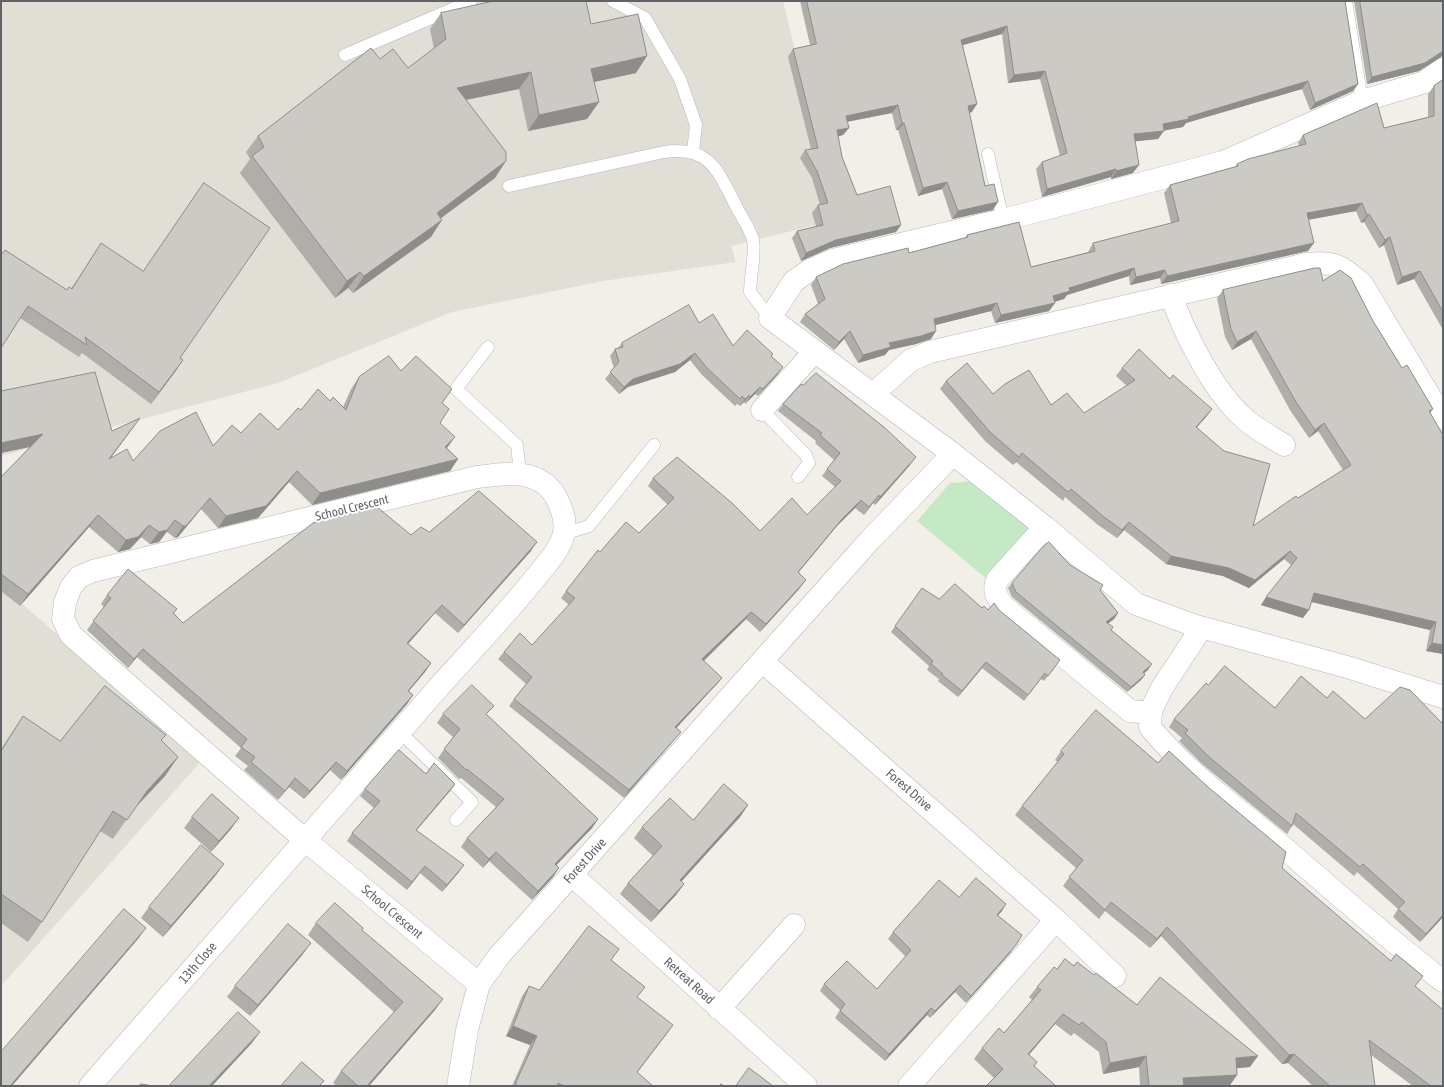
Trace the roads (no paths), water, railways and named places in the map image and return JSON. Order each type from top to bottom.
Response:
[{"type":"street","points":[[1443,69],[1425,82],[1362,101],[1223,162],[1003,220],[833,260],[810,270],[794,281],[770,318],[953,454],[1045,527],[1136,604],[1196,629],[1347,667],[1443,697]]},
{"type":"street","points":[[873,394],[911,360],[930,352],[1171,295],[1307,264],[1322,262],[1336,264],[1345,268],[1362,284],[1443,418]]},
{"type":"street","points":[[1171,295],[1177,314],[1190,339],[1228,402],[1245,419],[1284,445]]},
{"type":"street","points":[[762,410],[814,352]]},
{"type":"street","name":"Forest Drive","points":[[458,1086],[467,1030],[479,984],[499,956],[870,540],[953,454]]},
{"type":"street","name":"School Crescent","points":[[305,840],[487,636],[551,558],[564,534],[564,512],[552,490],[538,478],[520,474],[500,474],[477,477],[92,571],[79,577],[71,587],[65,602],[63,619],[71,635],[305,840],[479,984]]},
{"type":"street","points":[[1045,527],[997,580],[994,589],[996,596],[1003,606],[1130,711],[1151,713]]},
{"type":"street","points":[[1196,629],[1151,713],[1154,726],[1443,971]]},
{"type":"street","points":[[1196,629],[1162,688],[1152,710],[1150,728],[1166,748],[1207,786],[1260,827],[1443,981]]},
{"type":"street","name":"Forest Drive","points":[[762,661],[1056,920],[1115,976]]},
{"type":"street","name":"13th Close","points":[[90,1086],[305,840]]},
{"type":"street","name":"Retreat Road","points":[[572,875],[806,1086]]},
{"type":"street","points":[[909,1086],[1056,920]]},
{"type":"street","points":[[719,1008],[794,925]]},
{"type":"lane","points":[[345,55],[471,1]]},
{"type":"lane","points":[[613,1],[645,18],[680,79],[696,125],[693,152]]},
{"type":"lane","points":[[1346,1],[1362,101]]},
{"type":"lane","points":[[509,186],[664,152],[679,150],[693,152],[705,158],[714,166],[754,240],[750,292],[770,318]]},
{"type":"lane","points":[[988,154],[1003,220]]},
{"type":"lane","points":[[488,347],[456,389],[517,445],[520,474]]},
{"type":"lane","points":[[762,410],[806,455],[809,463],[798,477]]},
{"type":"lane","points":[[564,534],[589,526],[654,445]]},
{"type":"lane","points":[[400,732],[472,802],[456,820]]}]
